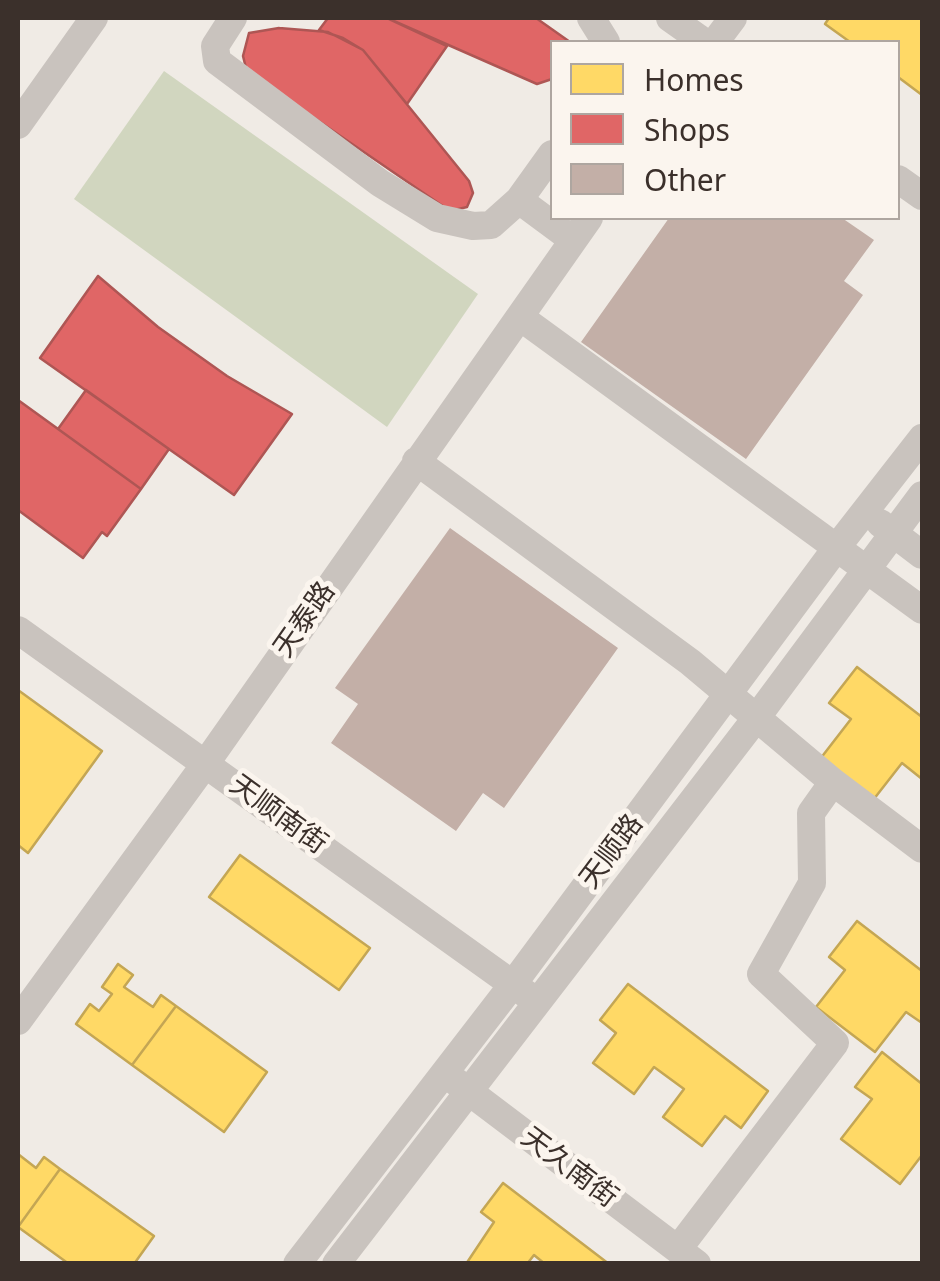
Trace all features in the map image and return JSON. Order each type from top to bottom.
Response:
[{"type":"street","points":[[18,124],[94,18]]},
{"type":"street","points":[[233,18],[214,46],[217,61],[416,207],[437,218],[458,224],[491,225],[520,200],[550,157]]},
{"type":"street","points":[[591,18],[605,40]]},
{"type":"street","points":[[670,18],[701,40]]},
{"type":"street","points":[[716,40],[733,18]]},
{"type":"street","points":[[900,180],[922,196]]},
{"type":"street","points":[[520,200],[550,214]]},
{"type":"street","name":"天泰路","points":[[18,1021],[206,763],[582,229]]},
{"type":"street","points":[[520,317],[922,610]]},
{"type":"street","name":"天顺路","points":[[298,1264],[922,438]]},
{"type":"street","points":[[416,461],[690,662],[833,782],[922,849]]},
{"type":"street","name":"天顺路","points":[[336,1264],[757,717],[922,495]]},
{"type":"street","points":[[865,512],[922,555]]},
{"type":"street","name":"天顺南街","points":[[18,630],[537,1002]]},
{"type":"street","points":[[688,1256],[835,1044],[762,974],[812,883],[811,813],[833,782]]},
{"type":"street","name":"天久南街","points":[[444,1070],[688,1256]]},
{"type":"green space","points":[[164,71],[478,294],[387,427],[74,199]]},
{"type":"building: Homes","points":[[829,18],[922,18],[922,95],[900,78],[900,40],[847,40],[825,24]]},
{"type":"building: Homes","points":[[857,667],[922,717],[922,779],[902,763],[870,804],[817,763],[851,719],[829,703]]},
{"type":"building: Homes","points":[[18,690],[102,751],[28,853],[18,845]]},
{"type":"building: Homes","points":[[240,855],[370,948],[339,990],[209,897]]},
{"type":"building: Homes","points":[[857,921],[922,971],[922,1023],[906,1012],[875,1052],[816,1007],[845,970],[829,957]]},
{"type":"building: Homes","points":[[118,964],[133,975],[124,987],[153,1007],[161,995],[176,1006],[132,1065],[76,1024],[90,1004],[99,1011],[112,994],[102,987]]},
{"type":"building: Homes","points":[[628,984],[768,1091],[741,1128],[725,1116],[702,1146],[663,1117],[684,1089],[654,1067],[634,1094],[593,1063],[616,1033],[600,1020]]},
{"type":"building: Homes","points":[[176,1006],[267,1072],[224,1132],[132,1065]]},
{"type":"building: Homes","points":[[882,1052],[922,1084],[922,1155],[900,1184],[841,1139],[872,1099],[855,1087]]},
{"type":"building: Homes","points":[[18,1154],[36,1168],[44,1157],[60,1169],[18,1227]]},
{"type":"building: Homes","points":[[60,1169],[154,1236],[134,1264],[69,1264],[18,1227]]},
{"type":"building: Homes","points":[[503,1183],[609,1264],[545,1264],[534,1255],[527,1264],[466,1264],[494,1222],[481,1212]]},
{"type":"building: Shops","points":[[328,18],[387,18],[447,46],[407,104],[363,50],[319,30]]},
{"type":"building: Shops","points":[[387,18],[536,18],[567,40],[550,40],[550,80],[537,84]]},
{"type":"building: Shops","points":[[279,28],[328,32],[363,50],[469,181],[473,193],[467,207],[450,211],[247,72],[243,56],[249,33]]},
{"type":"building: Shops","points":[[98,276],[158,327],[227,376],[292,414],[234,495],[40,358]]},
{"type":"building: Shops","points":[[86,390],[169,449],[141,489],[58,429]]},
{"type":"building: Shops","points":[[18,400],[141,489],[107,536],[102,532],[83,558],[18,510]]},
{"type":"building: Other","points":[[668,220],[845,220],[874,240],[844,281],[863,295],[746,459],[581,342]]},
{"type":"building: Other","points":[[450,528],[618,648],[504,808],[483,793],[456,831],[331,743],[358,704],[335,688]]}]
